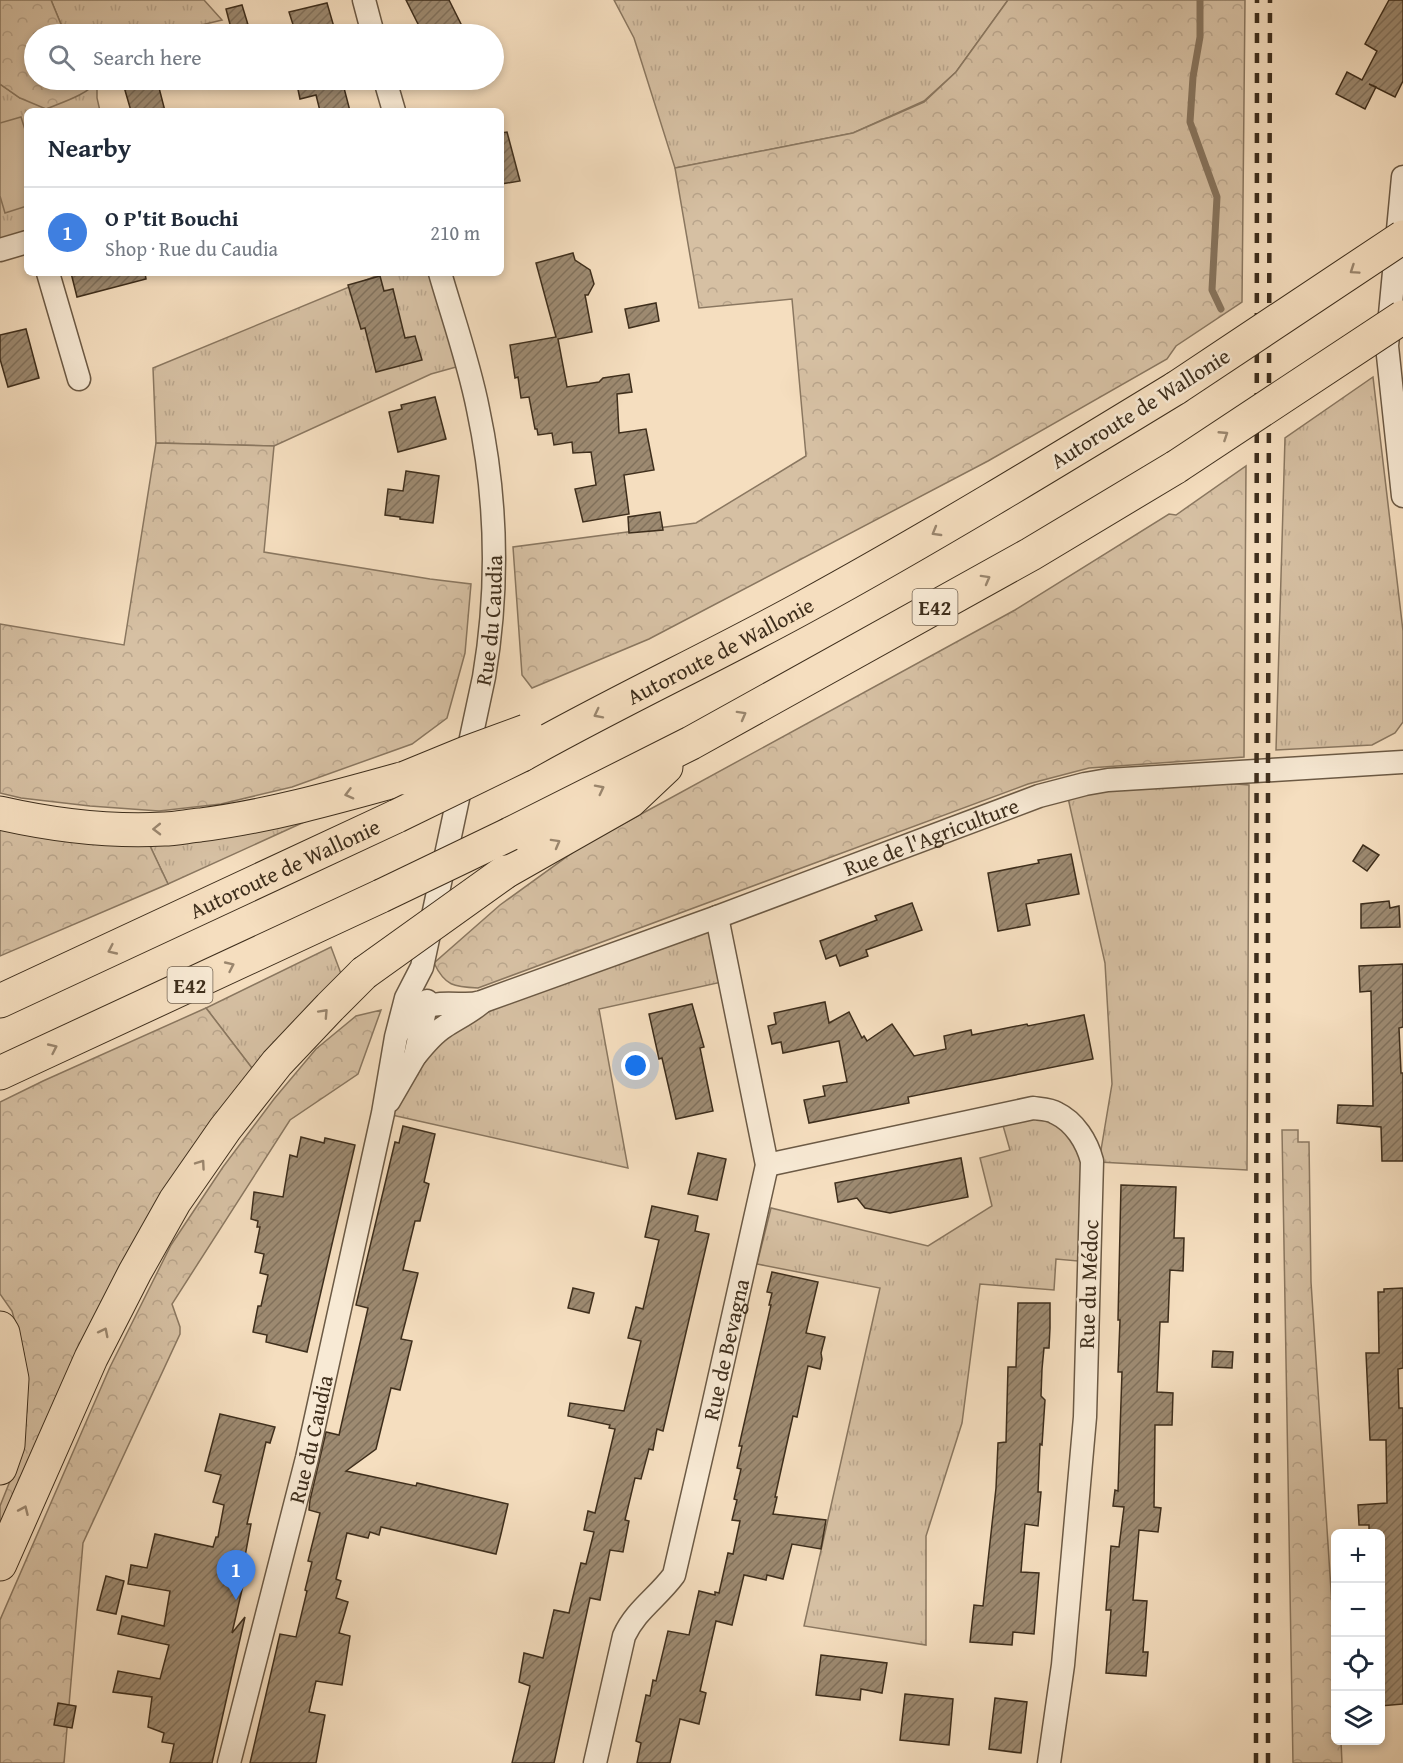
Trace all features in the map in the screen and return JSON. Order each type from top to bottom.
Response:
[{"type":"highway","name":"Autoroute de Wallonie","points":[[0,1001],[398,816],[524,743],[558,735],[803,608],[1005,492],[1176,388],[1403,237]]},
{"type":"highway","name":"E42","points":[[0,1073],[381,896],[690,743],[1031,554],[1176,467],[1403,317]]},
{"type":"highway","points":[[0,813],[93,829],[164,829],[230,821],[303,806],[405,778],[466,753],[524,743]]},
{"type":"highway","points":[[0,1564],[91,1358],[175,1201],[225,1129],[277,1064],[364,973],[505,872],[630,801],[690,743]]},
{"type":"highway","points":[[0,1328],[12,1379],[8,1445],[0,1468]]},
{"type":"street","points":[[364,0],[370,24]]},
{"type":"street","points":[[388,90],[393,108]]},
{"type":"street","points":[[1403,177],[1387,346],[1403,496]]},
{"type":"street","points":[[0,250],[24,243]]},
{"type":"street","points":[[49,276],[79,380]]},
{"type":"street","name":"Rue du Caudia","points":[[383,1113],[415,1056],[422,1015],[425,975],[484,677],[494,602],[494,531],[486,450],[467,364],[441,276]]},
{"type":"street","name":"Rue de l'Agriculture","points":[[396,1036],[436,1003],[470,1006],[717,917],[1039,796],[1108,780],[1403,762]]},
{"type":"street","name":"Rue de Bevagna","points":[[595,1763],[624,1636],[638,1613],[674,1575],[767,1165],[717,917]]},
{"type":"street","points":[[425,975],[437,992],[458,1004]]},
{"type":"street","name":"Rue de l'Agriculture","points":[[422,1015],[470,1012],[481,1002]]},
{"type":"street","name":"Rue du Caudia","points":[[229,1763],[307,1458],[383,1113],[396,1036]]},
{"type":"street","name":"Rue du Médoc","points":[[767,1165],[1033,1108],[1054,1111],[1068,1121],[1084,1139],[1089,1149],[1092,1161],[1084,1417],[1063,1665],[1049,1763]]},
{"type":"green space","points":[[0,0],[51,0],[61,24],[24,24],[24,90],[87,90],[67,101],[44,108],[20,98],[0,84]]},
{"type":"green space","points":[[51,0],[204,0],[222,20],[205,24],[61,24]]},
{"type":"green space","points":[[614,0],[1008,0],[956,72],[924,101],[853,133],[675,168],[634,38]]},
{"type":"green space","points":[[1008,0],[1245,0],[1242,302],[1176,346],[1167,359],[988,461],[649,639],[532,688],[522,675],[513,547],[696,523],[806,456],[792,299],[699,308],[675,168],[853,133],[924,102],[956,72]]},
{"type":"green space","points":[[0,84],[20,98],[78,95],[86,90],[97,90],[99,108],[24,108],[24,243],[0,250]]},
{"type":"green space","points":[[21,117],[24,126],[24,207],[5,213],[0,196],[0,123]]},
{"type":"green space","points":[[376,276],[441,276],[467,364],[431,374],[274,446],[156,443],[153,368]]},
{"type":"green space","points":[[1373,377],[1403,631],[1403,722],[1395,733],[1372,745],[1276,750],[1285,438]]},
{"type":"green space","points":[[156,443],[274,446],[264,552],[471,584],[465,653],[447,718],[412,744],[292,787],[221,804],[159,811],[90,806],[21,798],[0,793],[0,624],[124,645]]},
{"type":"green space","points":[[1246,466],[1244,757],[1089,768],[1028,784],[478,988],[451,984],[438,971],[434,963],[500,905],[579,848],[1015,610],[1169,514],[1176,515]]},
{"type":"green space","points":[[1160,778],[1249,785],[1247,1170],[1099,1162],[1112,1084],[1105,963],[1066,789]]},
{"type":"green space","points":[[335,808],[168,884],[150,846]]},
{"type":"green space","points":[[0,827],[76,842],[150,846],[168,884],[0,956]]},
{"type":"green space","points":[[717,917],[731,980],[599,1009],[628,1168],[383,1113],[443,1028]]},
{"type":"green space","points":[[331,947],[343,979],[255,1072],[206,1008]]},
{"type":"green space","points":[[206,1008],[255,1072],[0,1543],[0,1506],[10,1481],[27,1411],[24,1354],[12,1311],[0,1294],[0,1102]]},
{"type":"green space","points":[[381,1010],[358,1074],[290,1120],[172,1304],[180,1327],[180,1334],[83,1543],[64,1763],[0,1763],[0,1620],[110,1367],[171,1245],[223,1167],[274,1099],[316,1049],[356,1016]]},
{"type":"green space","points":[[1033,1108],[1084,1139],[1089,1262],[1056,1259],[1054,1290],[980,1284],[962,1423],[926,1536],[926,1645],[804,1626],[880,1288],[757,1264],[771,1208],[928,1246],[992,1206],[980,1158],[1010,1150],[1000,1115]]},
{"type":"green space","points":[[1282,1130],[1298,1130],[1298,1142],[1309,1142],[1311,1282],[1331,1590],[1331,1745],[1341,1745],[1342,1763],[1293,1763]]},
{"type":"building","points":[[406,0],[449,0],[461,24],[418,24]]},
{"type":"building","points":[[1389,0],[1403,0],[1403,81],[1395,97],[1376,87],[1365,109],[1336,94],[1347,72],[1362,80],[1377,51],[1365,44]]},
{"type":"building","points":[[327,3],[333,24],[293,24],[289,12]]},
{"type":"building","points":[[242,5],[248,24],[230,24],[226,9]]},
{"type":"building","points":[[125,90],[160,90],[164,108],[130,108]]},
{"type":"building","points":[[298,90],[345,90],[349,108],[319,108],[316,95],[300,99]]},
{"type":"building","points":[[504,132],[507,132],[520,181],[504,184]]},
{"type":"building","points":[[573,253],[575,260],[590,270],[594,284],[588,295],[585,295],[592,332],[558,339],[567,387],[629,374],[632,392],[617,394],[619,433],[646,429],[654,470],[624,475],[629,514],[583,522],[575,489],[596,485],[591,452],[573,453],[572,442],[554,445],[552,433],[538,435],[529,397],[521,398],[518,377],[515,378],[510,345],[556,337],[536,263]]},
{"type":"building","points":[[72,276],[146,276],[146,279],[77,297]]},
{"type":"building","points":[[380,276],[384,291],[393,289],[405,338],[415,336],[422,360],[376,372],[365,328],[361,329],[348,285]]},
{"type":"building","points":[[656,303],[659,321],[629,328],[625,309]]},
{"type":"building","points":[[26,329],[39,378],[8,387],[0,359],[0,335]]},
{"type":"building","points":[[435,397],[446,439],[398,452],[389,412],[402,409],[401,405]]},
{"type":"building","points":[[406,471],[439,476],[433,523],[385,515],[388,489],[403,491]]},
{"type":"building","points":[[660,512],[663,530],[629,533],[628,517]]},
{"type":"building","points":[[1363,845],[1379,855],[1367,871],[1353,861]]},
{"type":"building","points":[[1071,854],[1079,894],[1026,904],[1030,925],[998,931],[988,873]]},
{"type":"building","points":[[1389,901],[1390,908],[1399,906],[1400,927],[1361,928],[1361,904]]},
{"type":"building","points":[[912,903],[922,930],[866,950],[868,956],[840,966],[836,955],[826,959],[820,941],[877,920],[875,916]]},
{"type":"building","points":[[1403,964],[1403,1027],[1399,1028],[1401,1073],[1403,1073],[1403,1161],[1382,1161],[1381,1127],[1337,1123],[1338,1105],[1373,1106],[1371,991],[1360,992],[1359,966]]},
{"type":"building","points":[[825,1002],[829,1023],[849,1012],[862,1038],[864,1036],[867,1041],[892,1024],[914,1056],[946,1049],[944,1036],[971,1030],[972,1035],[1084,1015],[1093,1059],[908,1097],[909,1103],[809,1123],[804,1100],[825,1096],[823,1086],[847,1082],[839,1041],[783,1053],[781,1042],[772,1044],[768,1026],[776,1024],[774,1013]]},
{"type":"building","points":[[692,1004],[704,1047],[700,1048],[713,1111],[676,1119],[649,1014]]},
{"type":"building","points":[[403,1126],[435,1134],[424,1182],[429,1184],[420,1221],[415,1221],[403,1270],[418,1273],[401,1339],[412,1341],[400,1390],[391,1388],[376,1449],[346,1471],[416,1486],[417,1483],[508,1504],[501,1534],[496,1554],[381,1527],[379,1535],[370,1532],[368,1538],[347,1533],[336,1579],[341,1581],[336,1598],[348,1602],[339,1633],[350,1636],[342,1685],[316,1681],[309,1712],[325,1715],[316,1763],[250,1763],[280,1634],[296,1637],[312,1562],[308,1561],[320,1513],[309,1510],[310,1500],[326,1432],[339,1435],[368,1308],[356,1305],[395,1142],[399,1143]]},
{"type":"building","points":[[301,1137],[324,1143],[325,1138],[355,1145],[307,1352],[266,1342],[267,1335],[253,1332],[268,1275],[260,1273],[264,1254],[255,1252],[260,1227],[257,1227],[258,1221],[251,1219],[254,1192],[283,1197],[290,1155],[297,1157]]},
{"type":"building","points":[[698,1153],[726,1159],[717,1200],[688,1194]]},
{"type":"building","points":[[961,1158],[968,1197],[890,1213],[865,1208],[857,1198],[838,1202],[835,1183]]},
{"type":"building","points":[[1121,1185],[1176,1187],[1174,1238],[1184,1238],[1183,1271],[1170,1270],[1168,1322],[1160,1322],[1157,1392],[1173,1393],[1172,1425],[1155,1425],[1154,1507],[1161,1508],[1158,1532],[1139,1530],[1133,1600],[1147,1601],[1143,1652],[1148,1652],[1146,1676],[1106,1673],[1111,1610],[1106,1610],[1111,1546],[1119,1547],[1124,1507],[1113,1506],[1115,1490],[1118,1491],[1122,1372],[1118,1372]]},
{"type":"building","points":[[652,1206],[698,1216],[695,1231],[709,1234],[663,1431],[657,1429],[653,1450],[649,1449],[641,1479],[635,1478],[625,1520],[629,1521],[623,1552],[610,1550],[600,1600],[590,1598],[554,1763],[512,1763],[530,1686],[519,1682],[524,1653],[543,1658],[554,1610],[569,1613],[581,1563],[586,1564],[594,1532],[584,1530],[588,1511],[595,1513],[615,1429],[609,1428],[610,1425],[568,1416],[570,1403],[624,1411],[641,1341],[628,1338],[636,1307],[643,1309],[659,1240],[645,1237]]},
{"type":"building","points":[[772,1272],[818,1282],[806,1333],[825,1337],[821,1353],[822,1359],[820,1369],[808,1366],[797,1417],[793,1416],[773,1514],[826,1520],[821,1549],[792,1544],[783,1579],[767,1575],[766,1580],[744,1575],[732,1625],[716,1621],[700,1691],[706,1693],[699,1724],[680,1719],[670,1763],[637,1763],[641,1743],[636,1741],[646,1695],[650,1696],[653,1680],[656,1681],[668,1631],[689,1635],[699,1591],[715,1595],[715,1592],[719,1593],[728,1553],[733,1554],[740,1521],[732,1520],[741,1469],[737,1468],[742,1446],[739,1446],[771,1305],[769,1305],[772,1293],[767,1292]]},
{"type":"building","points":[[573,1288],[594,1293],[589,1313],[568,1308]]},
{"type":"building","points":[[1403,1288],[1403,1368],[1398,1369],[1399,1408],[1403,1408],[1403,1704],[1385,1706],[1385,1529],[1369,1529],[1369,1525],[1359,1525],[1358,1505],[1387,1503],[1386,1440],[1370,1440],[1366,1353],[1379,1353],[1378,1292],[1384,1292],[1384,1289]]},
{"type":"building","points":[[1018,1303],[1050,1303],[1049,1348],[1044,1348],[1042,1369],[1041,1396],[1045,1400],[1042,1445],[1040,1444],[1038,1492],[1041,1492],[1038,1526],[1025,1524],[1021,1572],[1039,1573],[1034,1634],[1013,1632],[1012,1645],[970,1642],[974,1605],[983,1606],[996,1488],[998,1443],[1006,1442],[1008,1367],[1016,1367]]},
{"type":"building","points":[[1213,1351],[1233,1352],[1232,1368],[1212,1367]]},
{"type":"building","points":[[220,1414],[275,1427],[270,1443],[266,1442],[247,1524],[251,1524],[243,1567],[247,1568],[232,1633],[245,1617],[212,1763],[170,1763],[174,1744],[162,1742],[164,1733],[148,1727],[152,1697],[113,1692],[118,1671],[160,1679],[169,1645],[118,1634],[122,1616],[164,1626],[170,1591],[128,1584],[131,1565],[147,1568],[155,1534],[213,1547],[218,1537],[224,1505],[213,1502],[221,1475],[205,1471]]},
{"type":"building","points":[[106,1576],[124,1581],[116,1614],[97,1610]]},
{"type":"building","points":[[821,1655],[887,1663],[882,1693],[861,1689],[860,1700],[816,1695]]},
{"type":"building","points":[[905,1694],[953,1699],[949,1745],[900,1740]]},
{"type":"building","points":[[995,1698],[1027,1702],[1021,1753],[989,1749]]},
{"type":"building","points":[[58,1703],[76,1706],[72,1728],[54,1725]]},
{"type":"waterway","points":[[1200,0],[1200,37],[1193,77],[1190,122],[1217,197],[1212,290],[1221,309]]},
{"type":"railway","points":[[1256,1763],[1257,0]]},
{"type":"railway","points":[[1268,1763],[1270,0]]},
{"type":"place","name":"O P'tit Bouchi","points":[[236,1600]]}]
